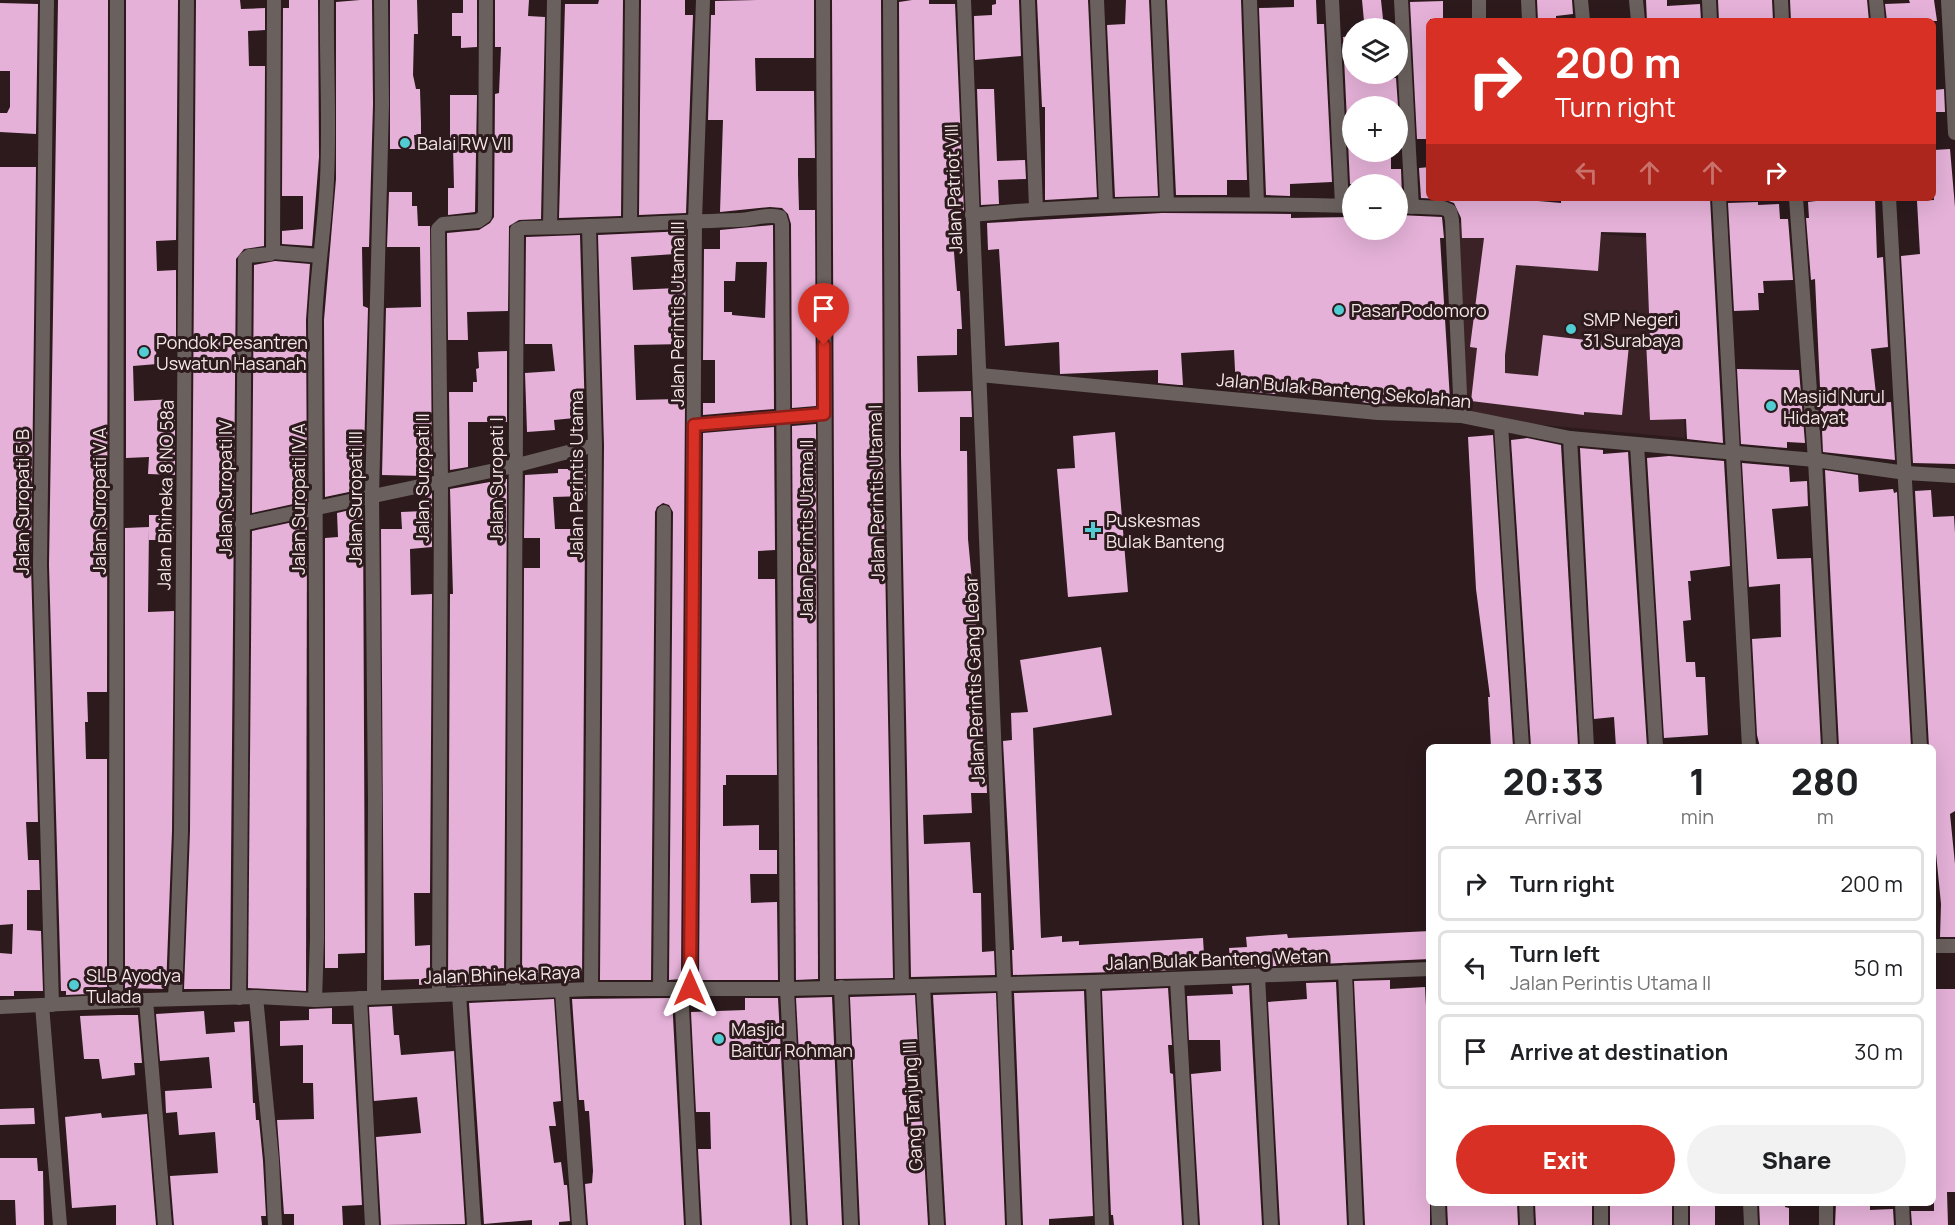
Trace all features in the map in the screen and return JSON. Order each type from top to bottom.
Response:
[{"type":"street","name":"Jalan Suropati 5 B","points":[[47,0],[40,565],[47,1005],[60,1225]]},
{"type":"street","name":"Jalan Suropati V A","points":[[116,1001],[117,0]]},
{"type":"street","name":"Jalan Bhineka 8 NO 58a","points":[[175,995],[181,831],[187,0]]},
{"type":"street","points":[[274,0],[272,252],[320,256]]},
{"type":"street","name":"Jalan Suropati IV A","points":[[315,999],[317,508],[315,320],[327,177],[327,0]]},
{"type":"street","name":"Jalan Suropati III","points":[[372,1225],[367,998],[375,800],[372,495],[382,104],[381,0]]},
{"type":"street","name":"Jalan Suropati II","points":[[439,994],[441,481],[438,229],[443,224],[478,220],[485,216],[486,0]]},
{"type":"street","points":[[554,0],[550,227],[742,220],[774,215],[780,217],[784,419],[787,989],[799,1225]]},
{"type":"street","points":[[630,224],[632,0]]},
{"type":"street","name":"Jalan Perintis Utama III","points":[[693,1225],[686,988],[695,220],[703,0]]},
{"type":"street","name":"Jalan Perintis Utama II","points":[[823,0],[824,414],[834,987],[851,1225]]},
{"type":"street","name":"Jalan Perintis Utama I","points":[[890,0],[892,443],[902,986]]},
{"type":"street","name":"Jalan Patriot VIII","points":[[964,0],[980,375]]},
{"type":"street","points":[[1028,0],[1036,208]]},
{"type":"street","points":[[1097,0],[1106,205]]},
{"type":"street","points":[[1158,0],[1167,203]]},
{"type":"street","points":[[1250,0],[1257,204]]},
{"type":"street","points":[[1332,0],[1346,174]]},
{"type":"street","points":[[1401,0],[1404,174]]},
{"type":"street","points":[[1479,0],[1479,18]]},
{"type":"street","points":[[1528,0],[1529,18]]},
{"type":"street","points":[[1581,0],[1583,18]]},
{"type":"street","points":[[1636,0],[1638,18]]},
{"type":"street","points":[[1709,0],[1710,18]]},
{"type":"street","points":[[1781,0],[1782,18]]},
{"type":"street","points":[[1876,0],[1878,18]]},
{"type":"street","points":[[1948,0],[1955,133]]},
{"type":"street","points":[[1719,201],[1731,453],[1749,744]]},
{"type":"street","points":[[1796,201],[1815,460],[1830,744]]},
{"type":"street","points":[[1889,201],[1920,744]]},
{"type":"street","points":[[972,215],[1036,208],[1167,203],[1342,205]]},
{"type":"street","points":[[1408,206],[1443,208],[1450,212],[1461,416]]},
{"type":"street","name":"Jalan Perintis Utama","points":[[589,225],[595,445],[591,989]]},
{"type":"street","name":"Jalan Suropati I","points":[[513,992],[516,230],[550,227]]},
{"type":"street","name":"Jalan Suropati IV","points":[[239,998],[244,680],[242,524],[245,259],[249,256],[272,252]]},
{"type":"street","name":"Jalan Bulak Banteng Sekolahan","points":[[980,375],[1378,413],[1461,416],[1570,438],[1815,460],[1906,473],[1955,477]]},
{"type":"street","name":"Jalan Perintis Gang Lebar","points":[[980,375],[1014,1225]]},
{"type":"street","points":[[694,425],[824,414]]},
{"type":"street","points":[[1501,425],[1522,744]]},
{"type":"street","points":[[1570,438],[1587,744]]},
{"type":"street","points":[[242,524],[514,465],[595,445]]},
{"type":"street","points":[[1637,445],[1656,744]]},
{"type":"street","points":[[660,988],[663,513]]},
{"type":"street","points":[[1936,946],[1955,946]]},
{"type":"street","name":"Jalan Bulak Banteng Wetan","points":[[1005,983],[1177,980],[1426,969]]},
{"type":"street","points":[[1345,972],[1356,1225]]},
{"type":"street","points":[[1258,976],[1271,1225]]},
{"type":"street","points":[[1177,980],[1191,1225]]},
{"type":"street","points":[[1093,982],[1102,1225]]},
{"type":"street","name":"Jalan Bhineka Raya","points":[[0,1007],[146,1000],[175,995],[315,999],[562,992],[591,989],[787,989],[1005,983]]},
{"type":"street","name":"Gang Tanjung III","points":[[923,986],[937,1225]]},
{"type":"street","points":[[562,992],[579,1225]]},
{"type":"street","points":[[459,994],[474,1225]]},
{"type":"street","points":[[256,997],[272,1160],[275,1225]]},
{"type":"street","points":[[146,1000],[165,1225]]},
{"type":"street","points":[[1438,1206],[1439,1225]]},
{"type":"street","points":[[1526,1206],[1527,1225]]},
{"type":"street","points":[[1601,1206],[1601,1225]]},
{"type":"street","points":[[1681,1206],[1681,1225]]},
{"type":"street","points":[[1750,1206],[1751,1225]]},
{"type":"street","points":[[1826,1206],[1826,1225]]},
{"type":"street","points":[[1902,1206],[1903,1225]]},
{"type":"shaded area","name":"SMP Negeri 31 Surabaya","points":[[1458,223],[1678,240],[1685,438],[1465,418]]},
{"type":"building","points":[[58,0],[108,0],[107,692],[87,692],[88,722],[85,722],[86,759],[107,759],[107,987],[88,988],[89,994],[66,995],[66,991],[61,991],[49,565]]},
{"type":"building","points":[[126,0],[178,0],[176,240],[156,241],[157,271],[176,270],[176,337],[155,337],[157,364],[133,366],[134,401],[175,399],[175,475],[148,474],[149,457],[126,458]]},
{"type":"building","points":[[196,0],[240,0],[241,9],[265,8],[265,30],[248,31],[249,66],[265,66],[264,246],[244,249],[236,259],[230,989],[184,989],[190,831]]},
{"type":"building","points":[[289,0],[318,0],[319,157],[312,246],[282,244],[282,231],[303,229],[303,196],[282,196],[283,8],[289,8]]},
{"type":"building","points":[[372,0],[373,104],[369,247],[362,247],[363,306],[368,308],[363,489],[325,497],[324,320],[336,179],[336,2]]},
{"type":"building","points":[[390,0],[417,0],[418,34],[414,34],[413,75],[416,89],[420,89],[421,135],[414,135],[415,149],[390,149]]},
{"type":"building","points":[[463,0],[477,0],[477,47],[461,48],[461,36],[452,36],[452,13],[463,13]]},
{"type":"building","points":[[495,0],[529,0],[528,16],[545,17],[541,219],[519,220],[509,226],[508,311],[467,312],[468,340],[448,340],[447,233],[479,230],[490,223],[494,217],[495,94],[499,93],[501,47],[495,47]]},
{"type":"building","points":[[599,0],[623,0],[621,216],[559,218],[565,4],[598,4]]},
{"type":"building","points":[[641,0],[685,0],[685,15],[693,15],[686,213],[639,215]]},
{"type":"building","points":[[814,0],[814,58],[755,58],[756,91],[814,91],[815,158],[798,158],[798,174],[799,210],[815,210],[816,406],[792,408],[791,224],[788,214],[782,208],[770,207],[720,212],[723,120],[708,120],[711,15],[715,15],[715,1]]},
{"type":"building","points":[[832,0],[881,0],[883,455],[893,978],[836,979]]},
{"type":"building","points":[[929,0],[929,4],[955,4],[964,211],[952,211],[962,329],[957,329],[957,355],[917,356],[918,392],[971,391],[972,417],[960,417],[960,451],[967,451],[968,539],[978,644],[974,645],[974,669],[977,718],[982,718],[983,742],[985,742],[987,793],[971,793],[972,813],[923,815],[924,844],[970,842],[973,893],[981,893],[982,952],[994,951],[995,975],[911,977],[901,455],[899,2]]},
{"type":"building","points":[[996,0],[1019,0],[1021,56],[975,60],[974,16],[992,15],[992,5],[996,4]]},
{"type":"building","points":[[1037,0],[1088,0],[1097,197],[1045,200],[1045,107],[1042,107]]},
{"type":"building","points":[[1126,0],[1149,0],[1158,196],[1115,197],[1107,25],[1125,24]]},
{"type":"building","points":[[1167,0],[1241,0],[1247,180],[1227,180],[1227,195],[1176,195]]},
{"type":"building","points":[[1294,0],[1316,0],[1317,24],[1324,24],[1332,182],[1290,184],[1290,196],[1266,195],[1259,8],[1294,7]]},
{"type":"building","points":[[1362,0],[1381,0],[1383,18],[1364,18]]},
{"type":"building","points":[[1537,0],[1572,0],[1573,14],[1556,16],[1556,18],[1538,18]]},
{"type":"building","points":[[1646,0],[1667,0],[1667,6],[1700,4],[1701,18],[1647,18]]},
{"type":"building","points":[[1718,0],[1772,0],[1773,18],[1719,18]]},
{"type":"building","points":[[1790,0],[1867,0],[1869,18],[1791,18]]},
{"type":"building","points":[[1909,0],[1934,0],[1937,21],[1936,18],[1887,18],[1885,4],[1910,3]]},
{"type":"building","points":[[1443,1],[1443,18],[1426,18],[1426,139],[1417,139],[1410,2]]},
{"type":"building","points":[[0,3],[38,4],[36,134],[0,132],[0,113],[7,113],[10,107],[10,71],[0,71]]},
{"type":"building","points":[[1345,84],[1396,84],[1397,96],[1346,96]]},
{"type":"building","points":[[977,89],[994,89],[997,161],[1025,160],[1026,179],[998,180],[999,204],[981,205]]},
{"type":"building","points":[[1944,89],[1945,112],[1936,112],[1936,90]]},
{"type":"building","points":[[450,95],[477,95],[475,212],[448,215],[448,188],[454,188],[453,146],[450,146]]},
{"type":"building","points":[[1950,149],[1955,207],[1955,464],[1913,463],[1901,256],[1920,254],[1917,201],[1936,201],[1936,150]]},
{"type":"building","points":[[1349,162],[1391,162],[1391,169],[1401,169],[1401,174],[1350,174]]},
{"type":"building","points":[[0,167],[36,167],[31,565],[38,822],[26,822],[28,860],[39,860],[40,890],[27,890],[27,930],[41,931],[43,991],[14,991],[14,996],[0,996],[0,953],[12,954],[13,924],[0,925]]},
{"type":"building","points":[[1426,167],[1426,198],[1421,198],[1419,168]]},
{"type":"building","points":[[389,192],[412,192],[412,206],[417,206],[418,226],[430,226],[432,474],[423,476],[382,475],[386,308],[421,307],[420,247],[387,247]]},
{"type":"building","points":[[1448,201],[1561,203],[1561,201],[1710,201],[1723,443],[1687,439],[1686,419],[1650,420],[1646,341],[1650,340],[1646,233],[1601,232],[1598,271],[1516,265],[1505,355],[1505,373],[1538,376],[1543,335],[1629,345],[1622,415],[1584,412],[1584,415],[1471,401],[1477,348],[1470,347],[1484,238],[1462,238],[1461,218],[1454,203]]},
{"type":"building","points":[[1875,201],[1877,258],[1883,257],[1888,347],[1871,349],[1877,403],[1891,402],[1895,460],[1823,452],[1815,279],[1811,280],[1806,218],[1809,218],[1808,202]]},
{"type":"building","points":[[1758,202],[1758,205],[1779,204],[1780,219],[1788,219],[1793,280],[1763,281],[1764,293],[1758,293],[1759,310],[1734,311],[1728,203]]},
{"type":"building","points":[[1162,213],[1291,214],[1291,218],[1342,217],[1342,240],[1408,240],[1408,215],[1442,217],[1444,238],[1440,238],[1450,400],[1373,404],[1362,402],[1360,390],[1274,394],[1236,390],[1234,350],[1181,353],[1183,385],[1158,383],[1158,370],[1060,374],[1059,342],[1005,346],[999,249],[988,250],[987,223]]},
{"type":"building","points":[[773,225],[774,409],[703,415],[703,403],[715,403],[715,360],[703,360],[704,249],[720,249],[720,230]],"holes":[[[736,262],[767,262],[765,318],[732,315],[732,312],[724,312],[724,281],[735,281]]]},
{"type":"building","points":[[686,231],[685,344],[634,345],[636,400],[679,399],[679,402],[685,402],[681,979],[669,980],[673,512],[669,505],[663,503],[657,507],[655,512],[651,980],[600,980],[604,445],[598,235]],"holes":[[[675,254],[677,288],[633,290],[631,257]]]},
{"type":"building","points":[[580,235],[585,417],[554,420],[555,430],[527,432],[525,373],[555,371],[552,344],[525,344],[526,237]]},
{"type":"building","points":[[275,261],[310,264],[306,320],[307,501],[252,513],[254,265]]},
{"type":"building","points":[[507,351],[507,422],[468,422],[468,467],[450,470],[449,392],[473,392],[473,382],[477,382],[476,369],[479,368],[478,352]]},
{"type":"building","name":"Masjid Nurul Hidayat","points":[[1737,369],[1799,370],[1805,443],[1787,442],[1787,448],[1741,444]]},
{"type":"building","points":[[816,424],[818,979],[796,980],[792,426]]},
{"type":"building","points":[[774,427],[775,550],[758,551],[758,579],[775,579],[777,775],[726,775],[726,785],[723,785],[723,826],[759,825],[759,850],[777,850],[777,874],[750,874],[751,903],[777,902],[778,980],[699,980],[703,433]]},
{"type":"building","name":"Puskesmas Bulak Banteng","points":[[1115,432],[1128,592],[1068,597],[1057,469],[1075,468],[1073,436]]},
{"type":"building","points":[[1493,435],[1513,744],[1491,744],[1488,697],[1490,697],[1476,589],[1468,437]]},
{"type":"building","points":[[1527,438],[1561,445],[1578,744],[1531,744],[1511,440]]},
{"type":"building","points":[[1580,448],[1603,450],[1603,454],[1628,452],[1647,744],[1616,744],[1614,717],[1594,719]]},
{"type":"building","points":[[1669,456],[1724,461],[1730,566],[1690,571],[1691,581],[1688,581],[1691,620],[1683,621],[1686,662],[1695,662],[1696,677],[1705,677],[1708,735],[1664,738],[1647,458]]},
{"type":"building","points":[[1742,463],[1789,467],[1790,482],[1807,481],[1808,506],[1772,509],[1777,559],[1811,558],[1821,744],[1759,744],[1752,639],[1781,637],[1780,584],[1749,587]]},
{"type":"building","points":[[558,469],[586,469],[586,496],[553,497],[555,529],[585,529],[582,980],[522,983],[524,568],[540,568],[540,538],[524,538],[525,475],[558,473]]},
{"type":"building","points":[[1825,470],[1858,475],[1859,492],[1893,489],[1894,493],[1897,492],[1911,744],[1839,744]]},
{"type":"building","points":[[507,479],[504,983],[448,986],[450,594],[453,594],[450,489]]},
{"type":"building","points":[[1931,490],[1933,517],[1954,516],[1955,811],[1950,814],[1955,864],[1955,937],[1940,937],[1941,904],[1936,853],[1936,744],[1929,744],[1915,491]]},
{"type":"building","points":[[432,493],[432,547],[410,549],[411,595],[432,594],[430,893],[414,893],[415,946],[430,945],[430,984],[419,985],[419,979],[384,980],[381,529],[402,529],[401,512],[424,511],[423,495]]},
{"type":"building","points":[[363,507],[365,953],[338,954],[338,968],[325,968],[325,538],[338,537],[337,513]]},
{"type":"building","points":[[149,515],[174,515],[174,540],[149,540]]},
{"type":"building","points":[[307,519],[306,991],[248,988],[252,531]]},
{"type":"building","points":[[149,527],[148,612],[174,611],[172,831],[166,989],[125,988],[125,528]]},
{"type":"building","points":[[1101,647],[1112,715],[1033,728],[1041,938],[1062,936],[1062,942],[1079,941],[1079,945],[1203,938],[1204,955],[1179,957],[1180,970],[1013,975],[1012,950],[1014,950],[1003,741],[1012,740],[1011,713],[1028,712],[1020,660]]},
{"type":"building","points":[[1426,931],[1426,959],[1231,968],[1229,948],[1247,947],[1246,937],[1287,934],[1288,938]]},
{"type":"building","points":[[1390,980],[1390,989],[1425,987],[1426,1206],[1430,1206],[1430,1225],[1365,1225],[1354,981]]},
{"type":"building","points":[[1336,982],[1347,1225],[1280,1225],[1268,1002],[1307,999],[1306,983]]},
{"type":"building","points":[[1249,985],[1262,1225],[1200,1225],[1191,1074],[1221,1071],[1220,1040],[1189,1040],[1187,996],[1233,994],[1232,986]]},
{"type":"building","points":[[1168,988],[1172,1045],[1168,1045],[1170,1073],[1173,1074],[1182,1225],[1114,1225],[1113,1215],[1111,1215],[1102,991]]},
{"type":"building","points":[[1936,989],[1955,989],[1955,1192],[1947,1192],[1948,1225],[1912,1225],[1911,1211],[1934,1211],[1934,1206],[1936,1206]]},
{"type":"building","points":[[1084,991],[1093,1216],[1049,1219],[1049,1225],[1023,1225],[1014,993]]},
{"type":"building","points":[[996,993],[1005,1225],[946,1225],[933,995]]},
{"type":"building","points":[[915,995],[928,1225],[860,1225],[850,997]]},
{"type":"building","points":[[832,997],[842,1225],[808,1225],[796,998]]},
{"type":"building","points":[[672,998],[684,1225],[588,1225],[585,1184],[592,1183],[593,1171],[589,1111],[585,1111],[584,1100],[579,1100],[572,999]]},
{"type":"building","points":[[745,998],[778,998],[790,1225],[702,1225],[698,1149],[711,1149],[710,1112],[696,1112],[691,1012],[745,1010]]},
{"type":"building","points":[[554,999],[561,1101],[553,1102],[556,1126],[549,1126],[554,1163],[561,1162],[564,1185],[567,1185],[570,1221],[559,1222],[559,1225],[532,1225],[532,1220],[484,1224],[469,1003]]},
{"type":"building","points":[[392,1006],[394,1035],[399,1035],[401,1055],[454,1051],[465,1224],[381,1225],[376,1137],[421,1133],[417,1097],[374,1101],[369,1007]]},
{"type":"building","points":[[332,1008],[332,1024],[352,1024],[362,1205],[342,1206],[343,1225],[294,1225],[294,1214],[284,1214],[277,1120],[314,1119],[313,1083],[303,1083],[303,1045],[280,1046],[280,1021],[309,1020],[309,1009]]},
{"type":"building","points":[[204,1011],[206,1034],[235,1032],[234,1022],[249,1021],[253,1103],[255,1103],[256,1120],[259,1120],[263,1161],[266,1216],[261,1216],[262,1225],[174,1225],[170,1176],[218,1173],[215,1132],[179,1135],[177,1112],[166,1113],[165,1091],[212,1088],[209,1057],[160,1061],[156,1014]]},
{"type":"building","points":[[138,1015],[142,1063],[134,1063],[135,1075],[102,1079],[99,1059],[84,1059],[80,1016]]},
{"type":"building","points":[[34,1108],[35,1124],[0,1125],[0,1109]]},
{"type":"building","points":[[101,1113],[102,1118],[147,1114],[156,1225],[116,1225],[116,1205],[72,1208],[65,1117]]},
{"type":"building","points":[[0,1158],[37,1158],[38,1171],[43,1171],[44,1225],[16,1225],[15,1200],[0,1200]]},
{"type":"building","points":[[1447,1206],[1517,1206],[1518,1225],[1448,1225]]},
{"type":"building","points":[[1535,1206],[1592,1206],[1592,1225],[1536,1225]]},
{"type":"building","points":[[1610,1206],[1672,1206],[1672,1225],[1610,1225]]},
{"type":"building","points":[[1690,1206],[1715,1206],[1715,1225],[1690,1225]]},
{"type":"building","points":[[1759,1206],[1789,1208],[1789,1225],[1760,1225]]},
{"type":"building","points":[[1836,1206],[1870,1206],[1870,1210],[1893,1209],[1894,1225],[1835,1225]]},
{"type":"place","name":"Balai RW VII","points":[[405,143]]},
{"type":"place","name":"Pasar Podomoro","points":[[1339,310]]},
{"type":"place","name":"SMP Negeri 31 Surabaya","points":[[1571,329]]},
{"type":"place","name":"Pondok Pesantren Uswatun Hasanah","points":[[144,352]]},
{"type":"place","name":"Masjid Nurul Hidayat","points":[[1771,406]]},
{"type":"place","name":"Puskesmas Bulak Banteng","points":[[1093,530]]},
{"type":"place","name":"SLB Ayodya Tulada","points":[[74,985]]},
{"type":"place","name":"Masjid Baitur Rohman","points":[[719,1039]]},
{"type":"route","points":[[690,988],[694,425],[824,414],[824,345]]}]
